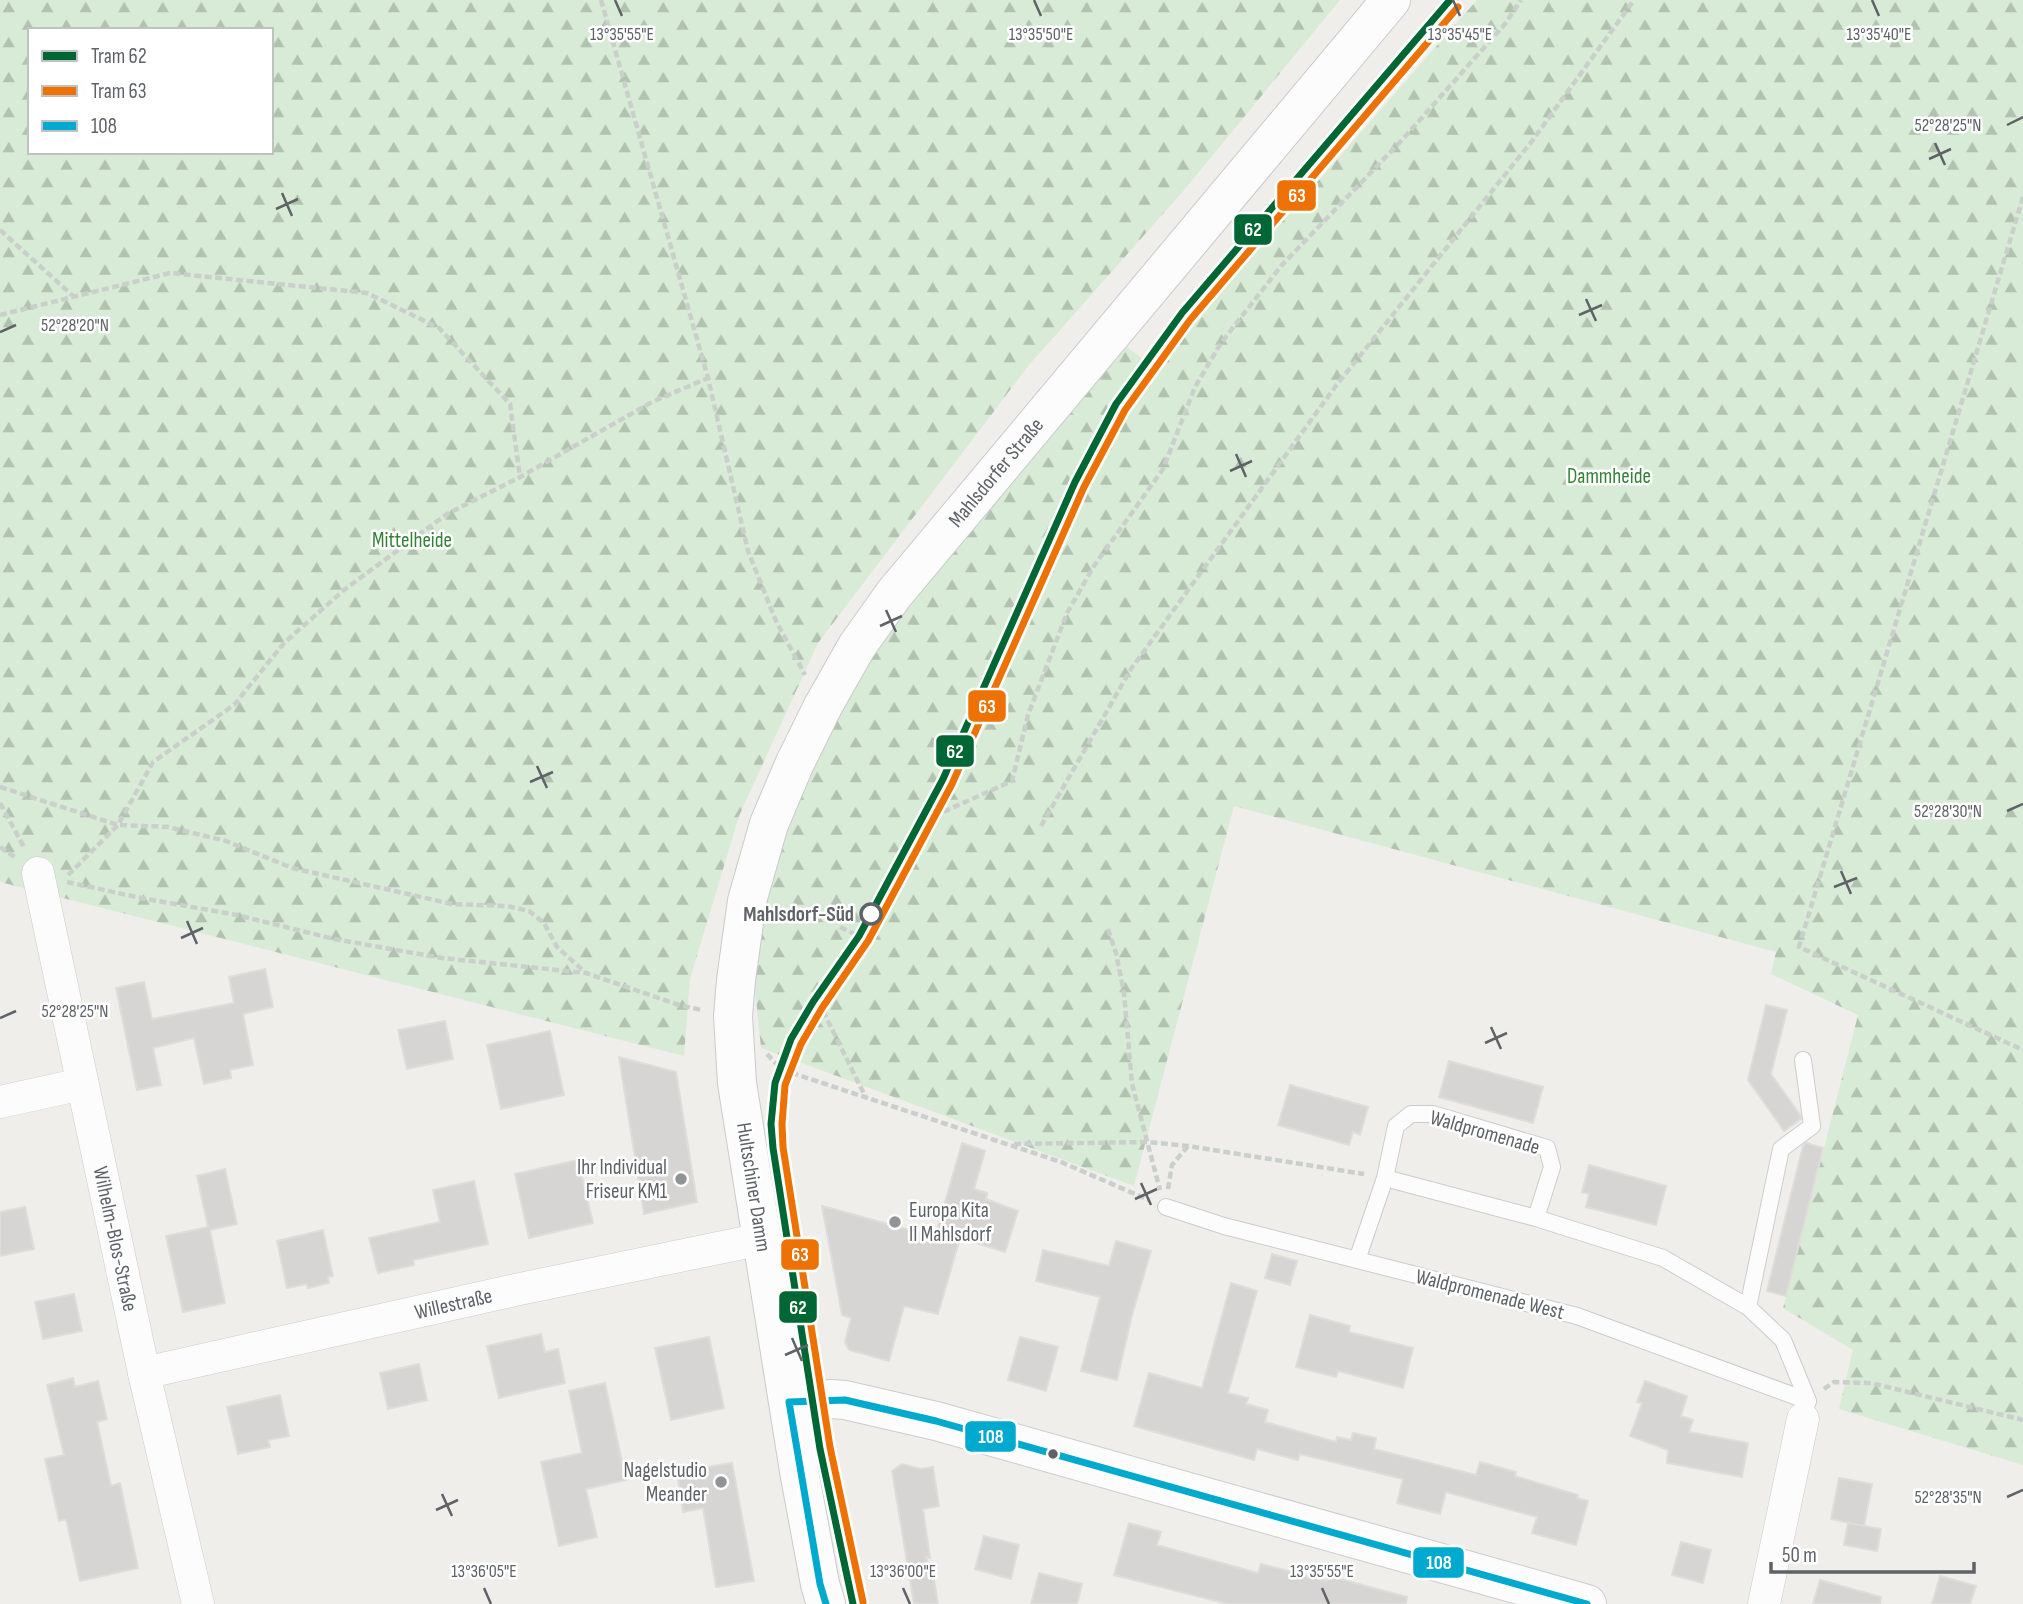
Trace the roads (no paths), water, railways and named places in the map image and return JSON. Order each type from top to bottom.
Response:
[{"type":"main road","name":"Mahlsdorfer Straße","points":[[733,1016],[750,888],[769,824],[823,706],[857,646],[920,561],[1391,0]]},
{"type":"main road","name":"Hultschiner Damm","points":[[733,1016],[737,1083],[818,1572],[826,1604]]},
{"type":"main road","points":[[789,1402],[845,1400],[936,1421],[1587,1604]]},
{"type":"street","name":"Wilhelm-Blos-Straße","points":[[50,877],[82,1084],[196,1604]]},
{"type":"street","points":[[0,1102],[82,1084]]},
{"type":"street","name":"Willestraße","points":[[144,1373],[514,1290],[762,1239]]},
{"type":"street","points":[[1764,1604],[1805,1410]]},
{"type":"lane","points":[[1748,1307],[1781,1149],[1812,1125],[1803,1060]]},
{"type":"lane","name":"Waldpromenade","points":[[1385,1178],[1396,1126],[1411,1114],[1433,1114],[1547,1148],[1552,1167],[1536,1218]]},
{"type":"lane","points":[[1357,1260],[1385,1178],[1536,1218],[1663,1258],[1748,1307],[1783,1340],[1805,1410]]},
{"type":"lane","name":"Waldpromenade West","points":[[1166,1208],[1224,1226],[1577,1316],[1805,1410]]},
{"type":"tram line","name":"62","points":[[853,1604],[820,1449],[773,1148],[771,1124],[775,1083],[791,1039],[859,936],[943,779],[1075,482],[1116,404],[1182,313],[1450,0]]},
{"type":"tram line","name":"63","points":[[863,1602],[830,1447],[783,1147],[785,1085],[801,1044],[868,941],[952,784],[1084,487],[1125,410],[1190,320],[1458,7]]},
{"type":"place","name":"Mahlsdorf-Süd","points":[[871,914]]},
{"type":"place","name":"Ihr Individual Friseur KM1","points":[[681,1179]]},
{"type":"place","name":"Europa Kita II Mahlsdorf","points":[[895,1222]]},
{"type":"place","name":"Nagelstudio Meander","points":[[721,1482]]},
{"type":"park label","name":"Dammheide","points":[[1609,476]]},
{"type":"park label","name":"Mittelheide","points":[[412,540]]}]
